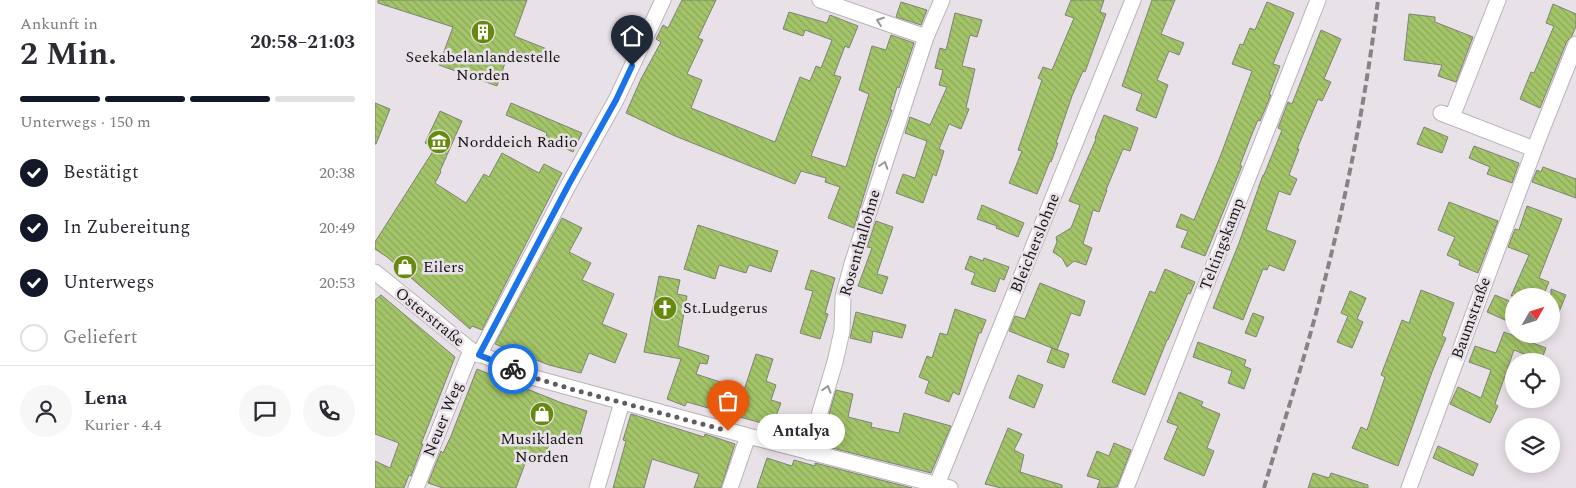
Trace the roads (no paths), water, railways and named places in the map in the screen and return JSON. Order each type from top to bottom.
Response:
[{"type":"street","name":"Neuer Weg","points":[[415,488],[475,352],[616,100],[663,0]]},
{"type":"street","points":[[821,0],[925,37]]},
{"type":"street","name":"Rosenthallohne","points":[[808,452],[835,362],[842,331],[843,297],[852,264],[925,37],[942,0]]},
{"type":"street","name":"Bleicherslohne","points":[[944,487],[940,477],[1133,0]]},
{"type":"street","name":"Teltingskamp","points":[[1126,488],[1318,0]]},
{"type":"street","points":[[1498,0],[1447,115],[1534,149]]},
{"type":"street","name":"Baumstraße","points":[[1409,488],[1534,149],[1576,44]]},
{"type":"street","name":"Osterstraße","points":[[375,272],[475,352],[535,378],[944,487]]},
{"type":"street","points":[[597,488],[622,402]]},
{"type":"street","points":[[730,488],[748,436]]},
{"type":"railway","points":[[1264,488],[1305,354],[1332,252],[1359,127],[1378,0]]},
{"type":"place","name":"Seekabelanlandestelle Norden","points":[[483,32]]},
{"type":"place","name":"Norddeich Radio","points":[[439,142]]},
{"type":"place","name":"Eilers","points":[[405,267]]},
{"type":"place","name":"St.Ludgerus","points":[[665,308]]},
{"type":"place","name":"Musikladen Norden","points":[[542,414]]},
{"type":"place","name":"Antalya","points":[[728,431]]}]
